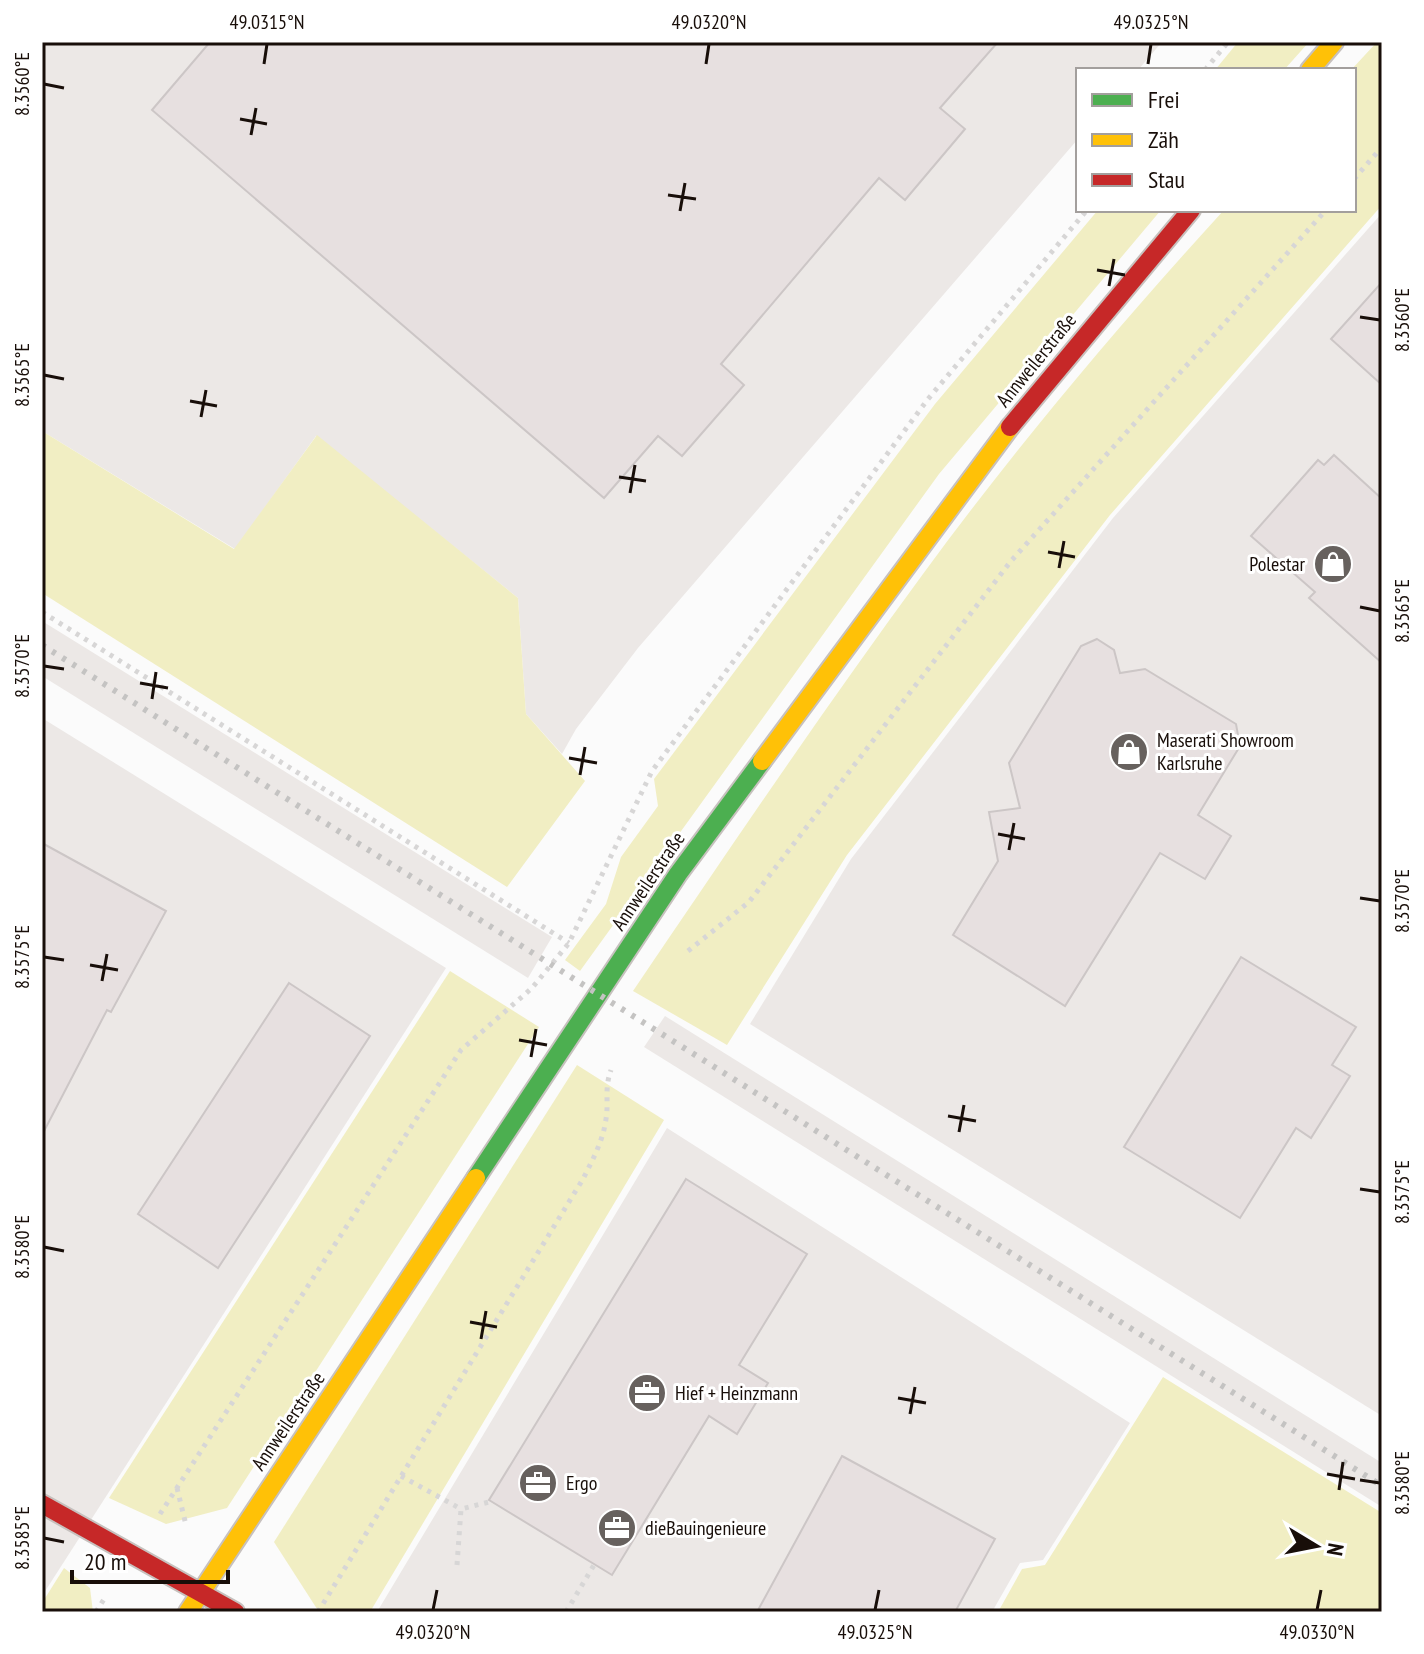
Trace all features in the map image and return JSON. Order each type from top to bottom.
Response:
[{"type":"street","points":[[1312,68],[1334,42]]},
{"type":"street","name":"Annweilerstraße","points":[[188,1612],[678,874],[1031,399],[1189,212]]},
{"type":"street","points":[[42,1504],[235,1612]]},
{"type":"path","points":[[1207,68],[1228,42]]},
{"type":"path","points":[[1356,177],[1382,147]]},
{"type":"path","points":[[177,1487],[461,1050],[532,988],[569,943],[652,771],[928,399],[1085,212]]},
{"type":"path","points":[[680,962],[749,902],[1011,561],[1324,212]]},
{"type":"path","points":[[42,612],[569,943]]},
{"type":"path","points":[[318,1612],[593,1159],[607,1118],[605,1085],[616,1056]]},
{"type":"path","points":[[401,1476],[461,1509],[489,1502]]},
{"type":"path","points":[[457,1565],[461,1509]]},
{"type":"path","points":[[566,1612],[594,1565]]},
{"type":"shaded area","points":[[42,42],[1162,42],[1140,68],[1076,68],[1076,141],[638,648],[576,729],[562,754],[526,714],[518,598],[316,436],[235,549],[42,431]]},
{"type":"shaded area","points":[[1238,42],[1309,42],[1286,68],[1217,68]]},
{"type":"shaded area","points":[[1377,42],[1382,42],[1382,205],[1110,515],[847,855],[727,1045],[633,991],[812,729],[958,527],[1069,388],[1222,212],[1356,212],[1356,68],[1353,68]]},
{"type":"shaded area","points":[[1096,212],[1159,212],[939,474],[580,971],[565,960],[606,904],[621,857],[658,806],[654,779],[935,404]]},
{"type":"shaded area","points":[[1382,213],[1382,1416],[750,1024],[851,859],[1113,518]]},
{"type":"shaded area","points":[[42,431],[234,549],[317,435],[518,598],[526,714],[585,781],[507,887],[42,593]]},
{"type":"shaded area","points":[[42,621],[552,937],[528,978],[42,676]]},
{"type":"shaded area","points":[[42,718],[446,968],[42,1596]]},
{"type":"shaded area","points":[[450,971],[539,1027],[227,1508],[166,1524],[109,1498]]},
{"type":"shaded area","points":[[665,1016],[1382,1463],[1382,1507],[644,1047]]},
{"type":"shaded area","points":[[577,1065],[664,1120],[370,1612],[319,1612],[274,1542]]},
{"type":"shaded area","points":[[667,1128],[1130,1423],[1043,1560],[1020,1563],[992,1612],[377,1612]]},
{"type":"shaded area","points":[[1163,1377],[1382,1513],[1382,1612],[998,1612],[1022,1569],[1045,1565]]},
{"type":"shaded area","points":[[64,1568],[90,1588],[93,1612],[42,1612],[42,1603]]},
{"type":"building","points":[[210,42],[998,42],[940,108],[965,129],[905,200],[879,178],[721,364],[744,385],[682,456],[658,436],[604,498],[152,110]]},
{"type":"building","points":[[1382,282],[1382,385],[1331,339]]},
{"type":"building","name":"Polestar","points":[[1334,455],[1382,499],[1382,663],[1309,598],[1315,592],[1251,536],[1318,460],[1324,465]]},
{"type":"building","points":[[1097,639],[1114,650],[1120,673],[1145,669],[1236,724],[1240,746],[1198,815],[1231,836],[1205,879],[1160,853],[1065,1006],[953,935],[998,861],[989,812],[1020,808],[1009,763],[1081,646]]},
{"type":"building","points":[[42,843],[166,911],[111,1012],[107,1010],[42,1135]]},
{"type":"building","points":[[1241,957],[1356,1027],[1332,1065],[1350,1076],[1311,1138],[1296,1128],[1240,1218],[1124,1147]]},
{"type":"building","points":[[289,983],[370,1036],[218,1268],[138,1214]]},
{"type":"building","points":[[686,1179],[807,1254],[739,1365],[768,1383],[737,1434],[709,1416],[612,1575],[489,1500]]},
{"type":"building","points":[[842,1456],[995,1539],[955,1612],[757,1612]]},
{"type":"railway","points":[[42,645],[1382,1486]]},
{"type":"traffic: fast","points":[[476,1178],[678,874],[762,761]]},
{"type":"traffic: slow","points":[[1312,68],[1334,42]]},
{"type":"traffic: slow","points":[[762,761],[1010,427]]},
{"type":"traffic: slow","points":[[188,1612],[476,1178]]},
{"type":"traffic: jam","points":[[1010,427],[1189,212]]},
{"type":"traffic: jam","points":[[42,1504],[235,1612]]},
{"type":"place","name":"Polestar","points":[[1333,564]]},
{"type":"place","name":"Maserati Showroom Karlsruhe","points":[[1129,752]]},
{"type":"place","name":"Hief + Heinzmann","points":[[647,1393]]},
{"type":"place","name":"Ergo","points":[[538,1483]]},
{"type":"place","name":"dieBauingenieure","points":[[617,1528]]}]
